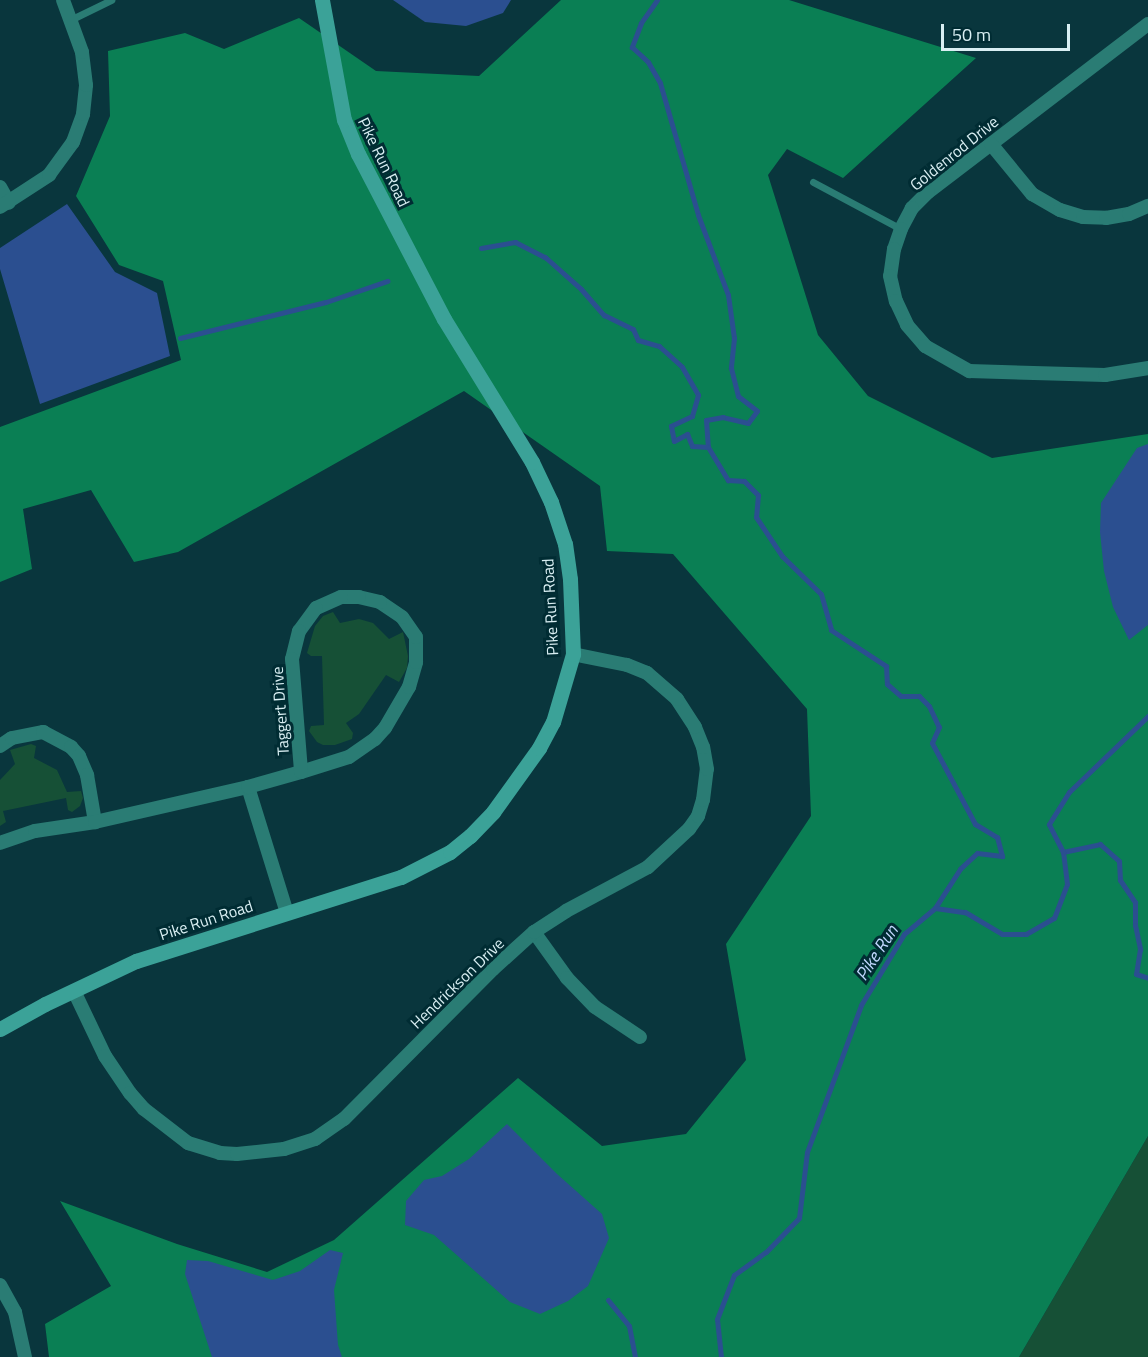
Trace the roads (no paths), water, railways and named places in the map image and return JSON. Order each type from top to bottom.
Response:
[{"type":"street","points":[[0,187],[4,205],[34,187],[62,161],[83,114],[86,86],[82,52],[63,0]]},
{"type":"street","name":"Pike Run Road","points":[[0,1029],[136,961],[402,877],[450,852],[470,836],[493,812],[539,748],[553,722],[573,654],[566,553],[551,502],[532,462],[444,319],[358,154],[344,120],[322,0]]},
{"type":"street","name":"Goldenrod Drive","points":[[1148,24],[928,192],[912,208],[901,229],[894,249],[890,276],[896,301],[913,332],[925,346],[947,361],[969,371],[1104,375],[1148,368]]},
{"type":"street","points":[[991,144],[1032,194],[1060,210],[1083,217],[1106,218],[1129,214],[1148,206]]},
{"type":"street","name":"Taggert Drive","points":[[0,843],[35,831],[95,822],[248,787],[301,772],[349,757],[375,739],[385,728],[409,687],[416,662],[417,637],[402,617],[380,602],[359,597],[341,597],[316,608],[298,631],[292,659],[301,772]]},
{"type":"street","name":"Hendrickson Drive","points":[[74,991],[105,1056],[130,1093],[144,1109],[188,1143],[220,1153],[284,1149],[315,1139],[344,1119],[493,969],[534,932],[566,911],[648,867],[664,855],[689,829],[703,800],[707,770],[703,747],[695,727],[677,699],[647,673],[627,665],[573,654]]},
{"type":"street","points":[[0,747],[12,738],[43,732],[71,747],[87,776],[95,822]]},
{"type":"street","points":[[248,787],[287,913]]},
{"type":"street","points":[[534,932],[567,978],[595,1007],[640,1037]]},
{"type":"street","points":[[0,1285],[15,1312],[25,1357]]},
{"type":"lane","points":[[70,20],[111,0]]},
{"type":"lane","points":[[813,182],[901,229]]},
{"type":"water","points":[[393,0],[511,0],[503,13],[466,26],[425,22]]},
{"type":"water","points":[[67,204],[115,272],[157,293],[170,356],[40,404],[0,269],[0,248]]},
{"type":"water","points":[[1148,444],[1148,625],[1129,640],[1113,607],[1104,571],[1100,532],[1101,503],[1137,448]]},
{"type":"water","points":[[507,1124],[557,1174],[602,1214],[609,1238],[588,1286],[568,1301],[540,1314],[510,1302],[434,1235],[405,1225],[406,1201],[424,1180],[442,1176],[469,1159]]},
{"type":"water","points":[[330,1250],[343,1253],[334,1290],[338,1345],[342,1357],[212,1357],[185,1274],[187,1260],[208,1261],[273,1280],[300,1271]]},
{"type":"waterway","points":[[657,0],[641,23],[632,47],[648,62],[660,83],[698,215],[728,295],[734,338],[731,368],[738,396],[757,411],[748,423],[723,417],[706,420],[708,447],[728,480],[744,481],[758,495],[756,517],[782,556],[821,594],[831,630],[886,666],[887,684],[901,696],[919,696],[929,706],[939,727],[932,743],[975,824],[997,837],[1002,856],[977,853],[960,869],[935,908]]},
{"type":"waterway","points":[[481,248],[515,242],[545,257],[581,289],[604,315],[633,329],[638,340],[659,346],[682,367],[698,395],[692,416],[671,426],[674,441],[687,434],[692,446],[708,447]]},
{"type":"waterway","points":[[180,338],[326,302],[387,281]]},
{"type":"waterway","name":"Pike Run","points":[[721,1357],[717,1319],[734,1275],[766,1252],[799,1218],[807,1152],[861,1005],[904,934],[935,908],[965,912],[1002,934],[1026,934],[1054,918],[1067,884],[1063,852],[1049,824],[1069,792],[1148,716]]},
{"type":"waterway","points":[[1063,852],[1100,844],[1119,861],[1120,880],[1135,902],[1135,925],[1140,949],[1136,974],[1148,978]]},
{"type":"waterway","points":[[608,1300],[629,1326],[635,1357]]}]
